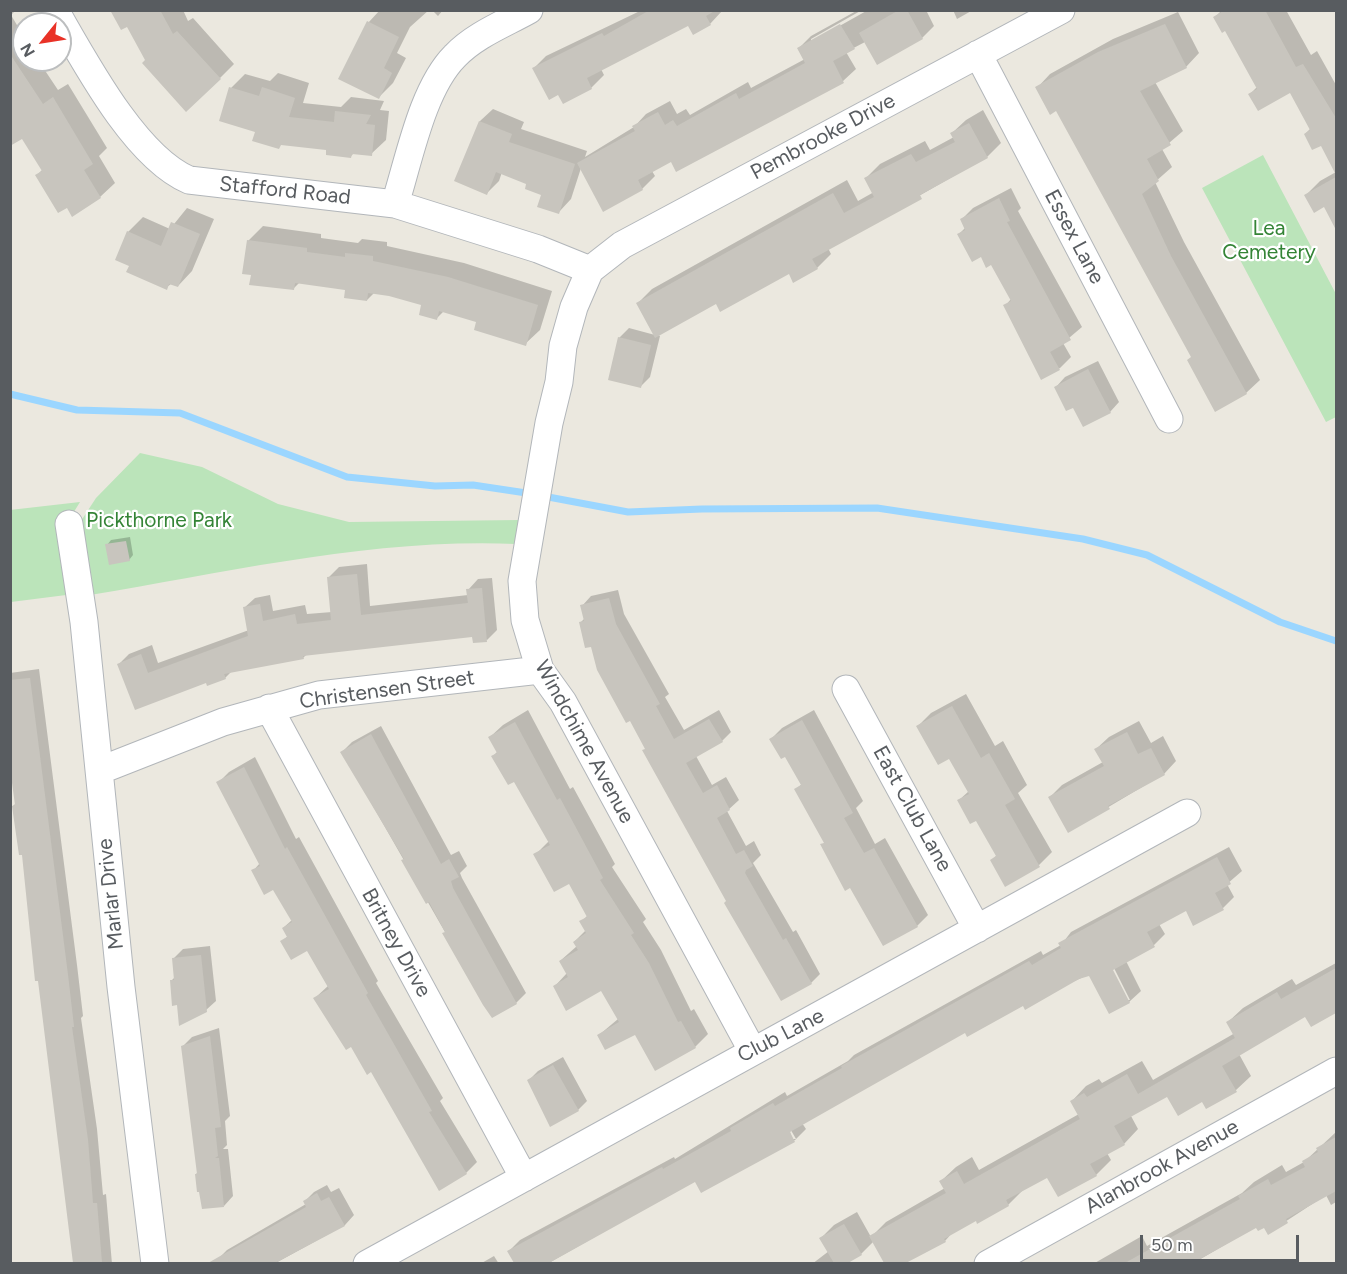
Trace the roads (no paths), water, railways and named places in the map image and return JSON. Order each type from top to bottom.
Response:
[{"type":"street","name":"Stafford Road","points":[[55,10],[135,137],[173,173],[189,180],[395,204],[538,249],[590,270]]},
{"type":"street","points":[[395,204],[423,114],[436,84],[453,57],[484,34],[529,10]]},
{"type":"street","name":"Pembrooke Drive","points":[[590,270],[622,245],[978,54],[1031,17],[1061,10]]},
{"type":"street","name":"Essex Lane","points":[[978,54],[1169,419]]},
{"type":"street","name":"Windchime Avenue","points":[[590,270],[574,308],[563,346],[522,581],[525,620],[540,670],[563,702],[752,1050]]},
{"type":"street","name":"Marlar Drive","points":[[69,524],[84,622],[101,770],[121,987],[155,1263]]},
{"type":"street","name":"Christensen Street","points":[[101,770],[223,722],[319,695],[540,670]]},
{"type":"street","name":"East Club Lane","points":[[846,689],[978,928]]},
{"type":"street","name":"Britney Drive","points":[[269,708],[524,1178]]},
{"type":"street","name":"Club Lane","points":[[373,1262],[752,1050],[821,1016],[1187,813]]},
{"type":"street","name":"Alanbrook Avenue","points":[[988,1263],[1336,1071]]},
{"type":"waterway","points":[[10,394],[77,410],[180,413],[347,477],[435,486],[473,485],[533,494]]},
{"type":"waterway","points":[[543,496],[628,512],[702,509],[877,508],[1083,539],[1147,555],[1280,622],[1336,641]]},
{"type":"park label","name":"Lea Cemetery","points":[[1269,241]]},
{"type":"park label","name":"Pickthorne Park","points":[[159,521]]}]
